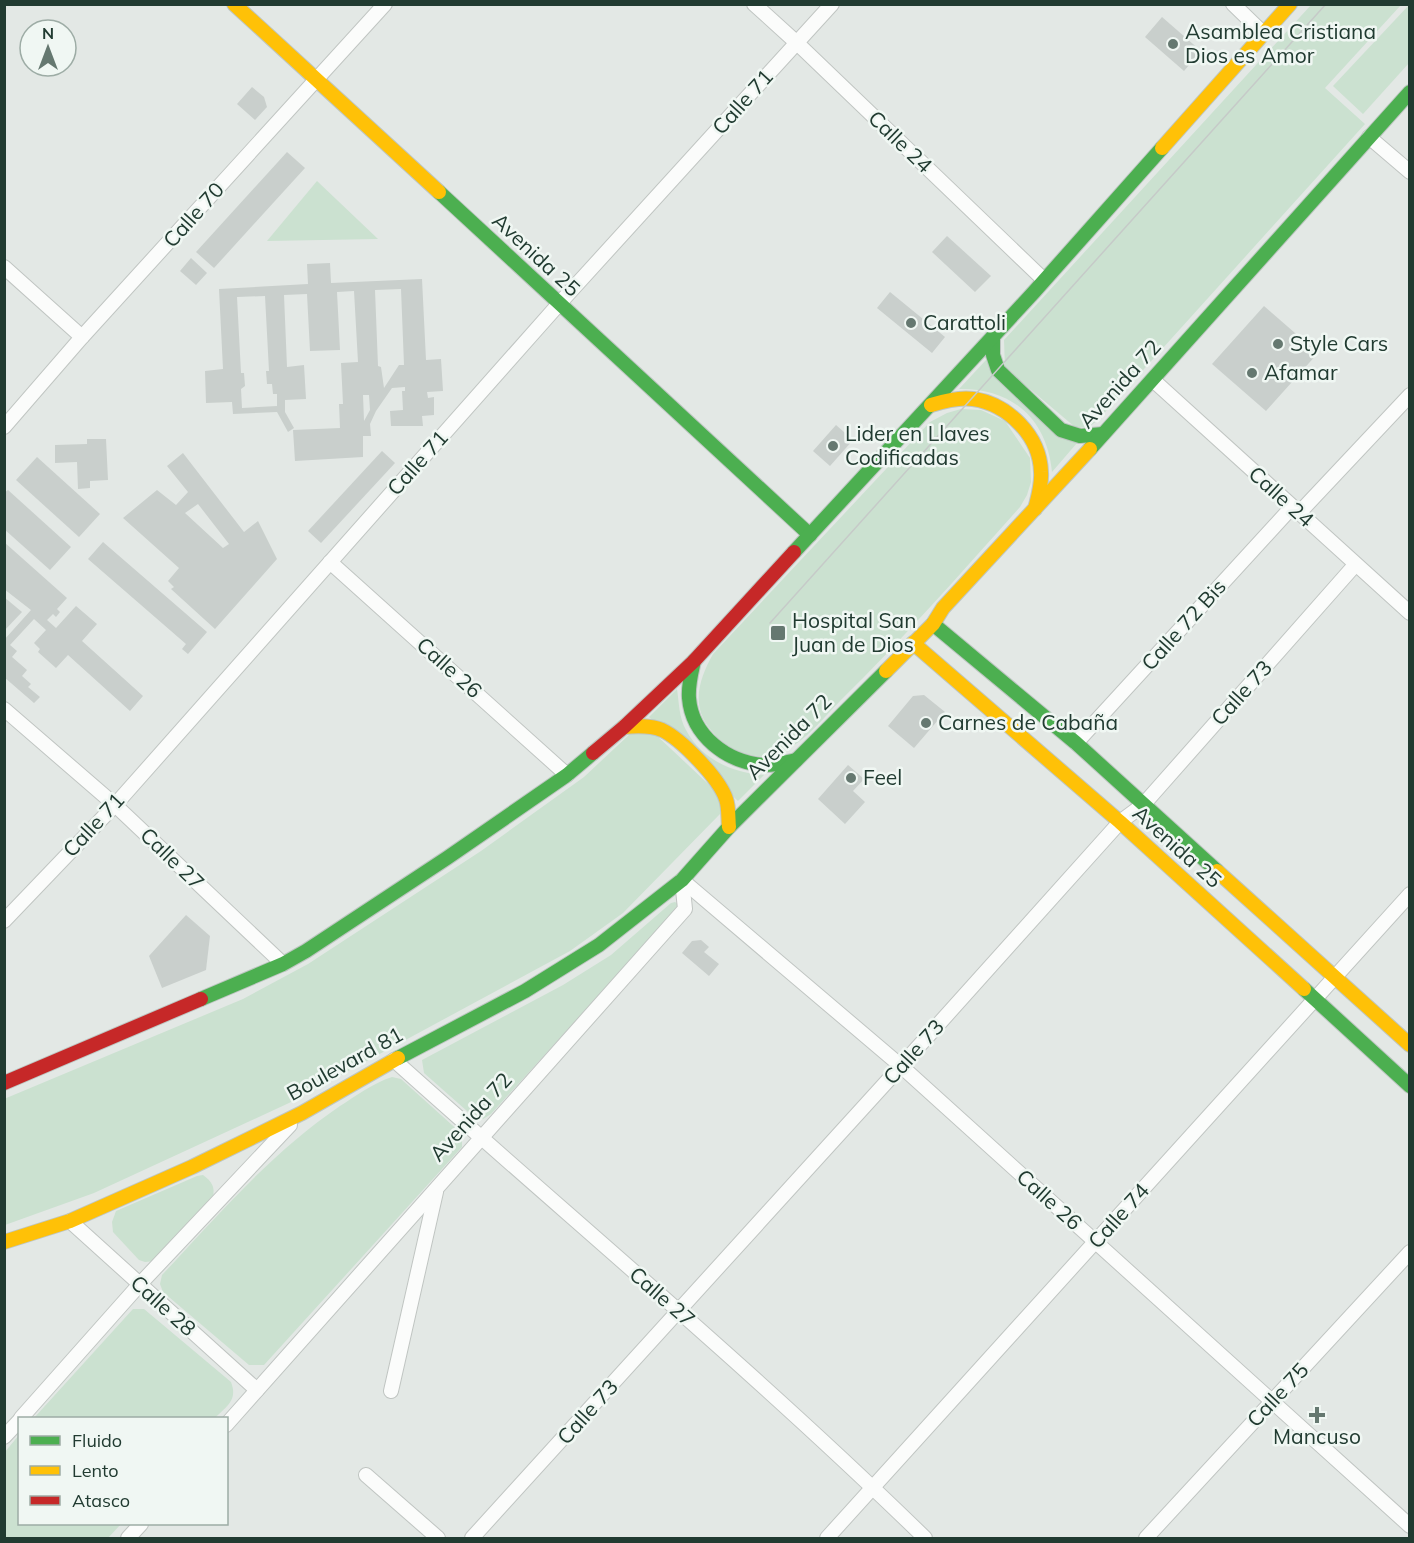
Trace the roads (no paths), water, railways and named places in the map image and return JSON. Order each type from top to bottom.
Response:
[{"type":"main road","name":"Avenida 25","points":[[234,4],[810,535]]},
{"type":"main road","points":[[4,1083],[283,964],[447,858],[567,775],[694,661],[993,337],[1290,4]]},
{"type":"main road","name":"Avenida 72","points":[[682,880],[729,827],[933,624],[943,608],[1153,380],[1410,92]]},
{"type":"main road","points":[[993,337],[993,356],[998,370],[1061,430],[1080,436],[1103,434]]},
{"type":"main road","points":[[931,405],[951,400],[971,399],[987,403],[1014,418],[1030,437],[1040,460],[1042,485],[1035,509]]},
{"type":"main road","name":"Avenida 25","points":[[933,624],[1076,743],[1410,1045]]},
{"type":"main road","name":"Avenida 25","points":[[913,643],[1120,822],[1410,1086]]},
{"type":"main road","points":[[694,661],[688,683],[690,706],[705,738],[716,749],[740,762],[766,765],[796,760]]},
{"type":"main road","points":[[624,726],[647,725],[665,732],[696,760],[720,787],[726,800],[729,827]]},
{"type":"main road","name":"Boulevard 81","points":[[4,1242],[70,1221],[192,1167],[302,1113],[394,1060],[525,991],[598,945],[682,880]]},
{"type":"street","name":"Calle 70","points":[[4,427],[82,337],[385,4]]},
{"type":"street","name":"Calle 24","points":[[754,4],[1044,280]]},
{"type":"street","name":"Calle 71","points":[[4,921],[114,805],[558,305],[832,4]]},
{"type":"street","points":[[1233,4],[1264,34]]},
{"type":"street","points":[[1368,137],[1410,172]]},
{"type":"street","points":[[4,267],[82,337]]},
{"type":"street","name":"Calle 24","points":[[1153,380],[1410,613]]},
{"type":"street","points":[[1295,510],[1410,395]]},
{"type":"street","name":"Calle 72 Bis","points":[[1076,743],[1295,510]]},
{"type":"street","name":"Calle 26","points":[[330,562],[567,775]]},
{"type":"street","name":"Calle 73","points":[[472,1539],[902,1066],[1120,822],[1143,805],[1355,565]]},
{"type":"street","name":"Calle 27","points":[[4,710],[114,805],[283,964]]},
{"type":"street","name":"Calle 26","points":[[682,880],[902,1066],[1410,1526]]},
{"type":"street","name":"Avenida 72","points":[[228,1423],[686,909],[682,880]]},
{"type":"street","name":"Calle 74","points":[[827,1539],[1410,894]]},
{"type":"street","name":"Calle 27","points":[[394,1060],[679,1311],[926,1539]]},
{"type":"street","points":[[22,1417],[140,1284],[302,1113]]},
{"type":"street","points":[[391,1391],[437,1187]]},
{"type":"street","name":"Calle 28","points":[[70,1221],[257,1390]]},
{"type":"street","name":"Calle 75","points":[[1146,1539],[1410,1252]]},
{"type":"street","points":[[4,1437],[18,1421]]},
{"type":"street","points":[[366,1474],[438,1539]]},
{"type":"street","points":[[128,1539],[140,1525]]},
{"type":"tram line","points":[[770,623],[1326,4]]},
{"type":"place","name":"Asamblea Cristiana Dios es Amor","points":[[1173,44]]},
{"type":"place","name":"Carattoli","points":[[911,323]]},
{"type":"place","name":"Style Cars","points":[[1278,344]]},
{"type":"place","name":"Afamar","points":[[1252,373]]},
{"type":"place","name":"Lider en Llaves Codificadas","points":[[833,446]]},
{"type":"place","name":"Hospital San Juan de Dios","points":[[778,633]]},
{"type":"place","name":"Carnes de Cabaña","points":[[926,723]]},
{"type":"place","name":"Feel","points":[[851,778]]},
{"type":"place","name":"Mancuso","points":[[1317,1415]]}]
